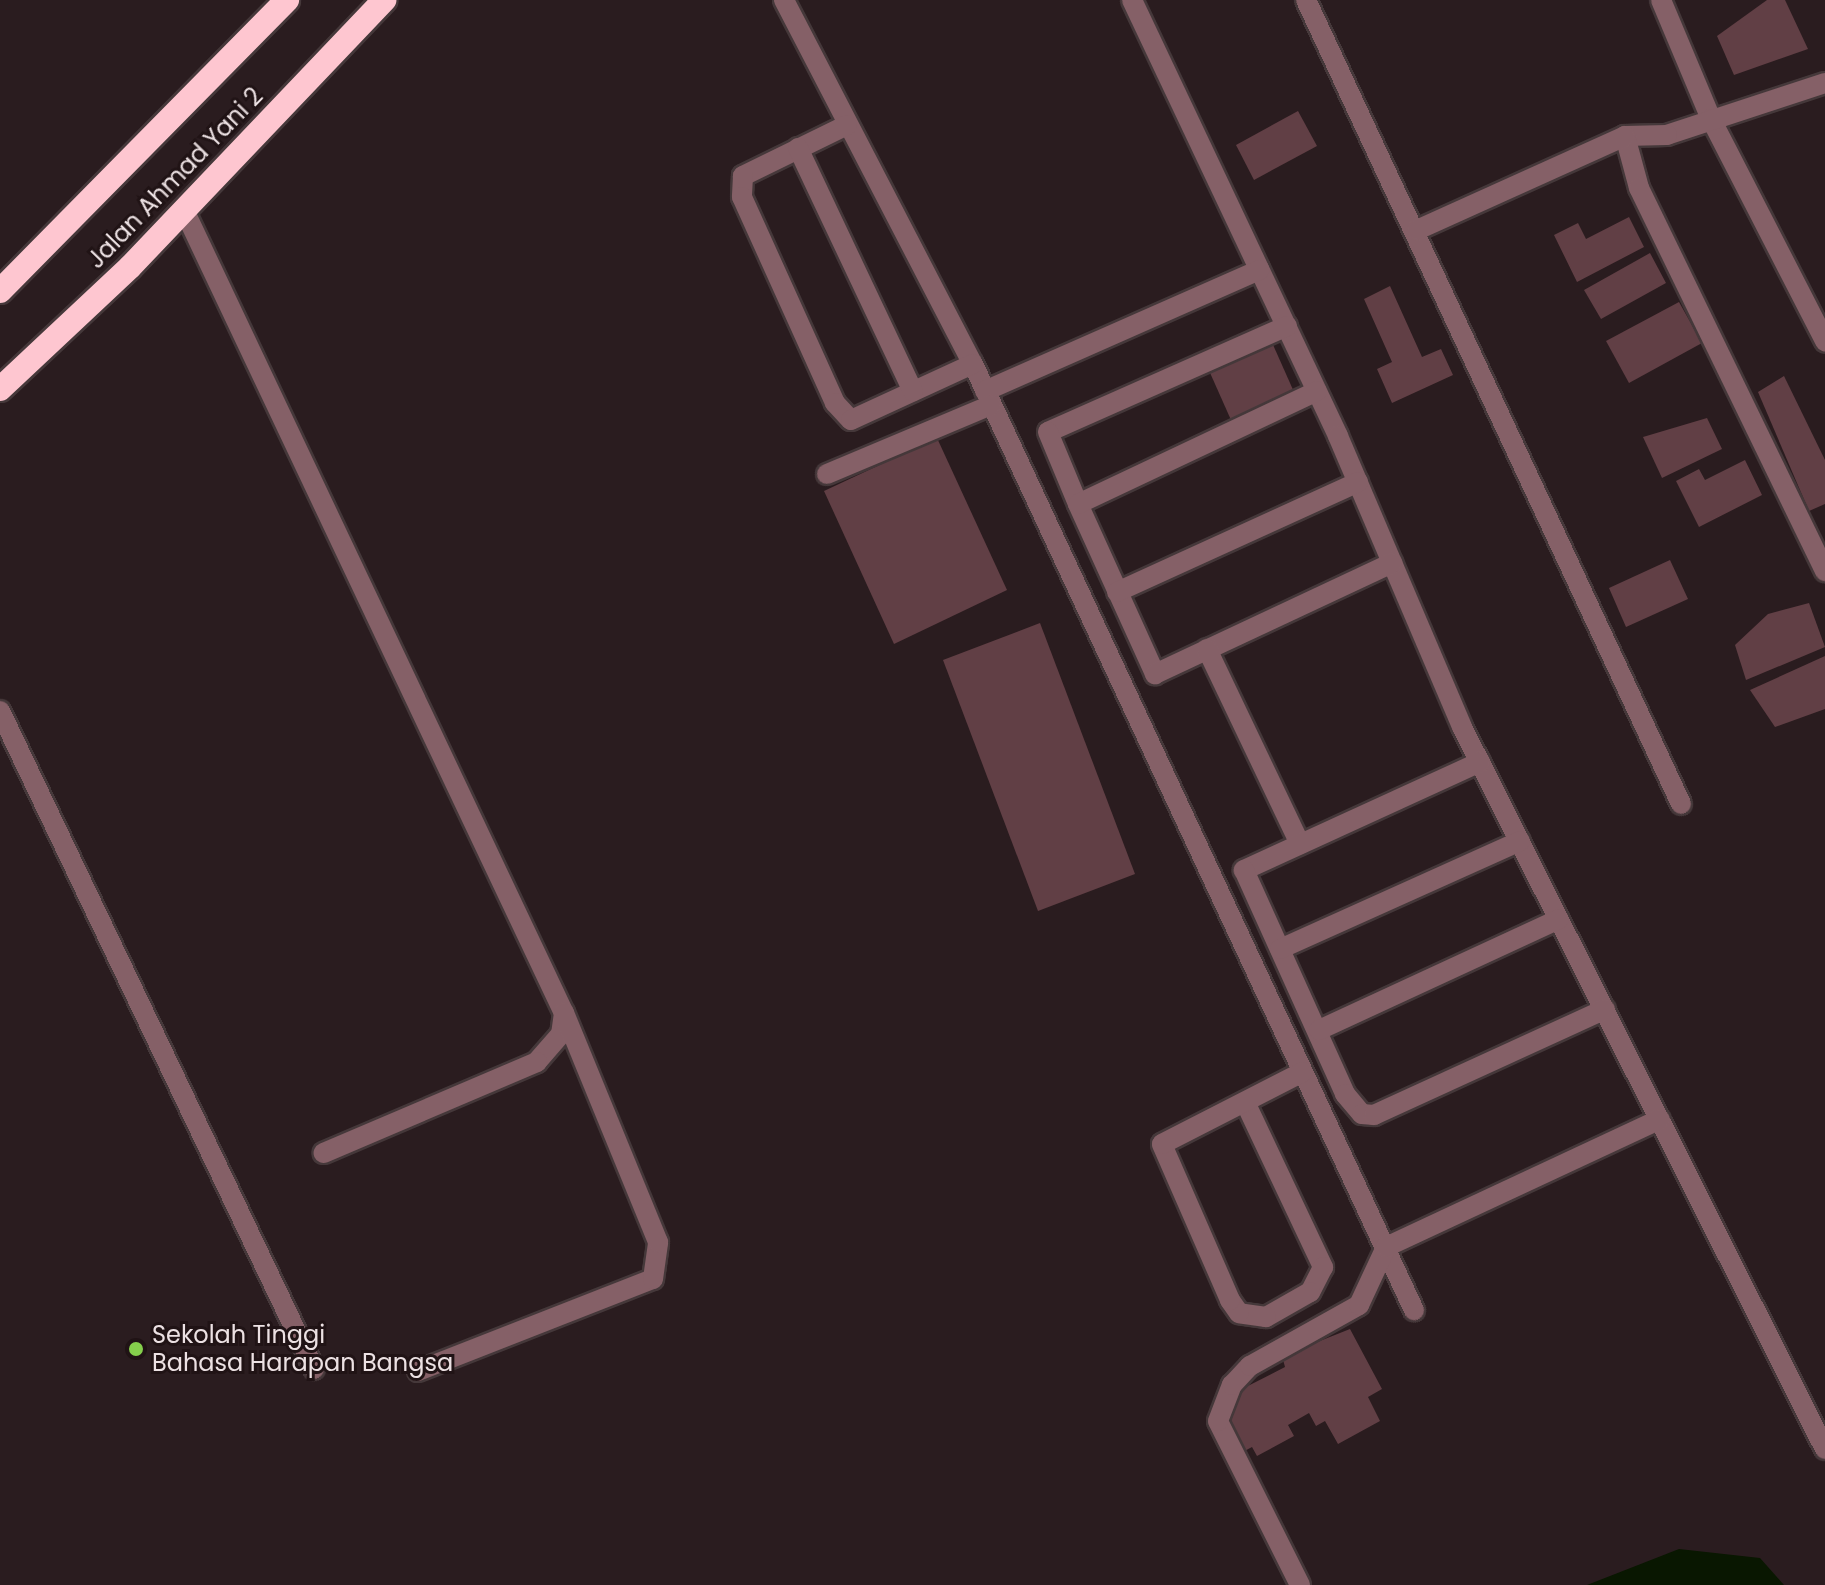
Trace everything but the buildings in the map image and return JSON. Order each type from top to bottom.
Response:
[{"type":"highway","name":"Jalan Ahmad Yani 2","points":[[0,291],[287,0]]},
{"type":"highway","name":"Jalan Ahmad Yani 2","points":[[0,389],[184,210],[384,0]]},
{"type":"street","points":[[784,0],[973,364],[1414,1310]]},
{"type":"street","points":[[1132,0],[1317,391],[1480,762],[1825,1449]]},
{"type":"street","points":[[1306,0],[1417,230],[1681,804]]},
{"type":"street","points":[[1661,0],[1711,119],[1825,341]]},
{"type":"street","points":[[1417,230],[1625,136],[1667,135],[1825,83]]},
{"type":"street","points":[[847,125],[743,176],[742,197],[835,403],[851,420],[973,364]]},
{"type":"street","points":[[1625,136],[1639,188],[1825,571]]},
{"type":"street","points":[[798,148],[913,391]]},
{"type":"street","points":[[184,210],[564,1013],[658,1242],[653,1279],[418,1371]]},
{"type":"street","points":[[827,474],[1259,270]]},
{"type":"street","points":[[1287,326],[1048,432],[1078,504],[1155,674],[1392,563]]},
{"type":"street","points":[[1078,504],[1317,391]]},
{"type":"street","points":[[1117,592],[1358,482]]},
{"type":"street","points":[[1207,649],[1300,844]]},
{"type":"street","points":[[0,711],[314,1369]]},
{"type":"street","points":[[1480,762],[1244,870],[1352,1107],[1374,1115],[1605,1009]]},
{"type":"street","points":[[1280,949],[1520,841]]},
{"type":"street","points":[[1319,1030],[1559,919]]},
{"type":"street","points":[[324,1153],[537,1062],[561,1034],[564,1013]]},
{"type":"street","points":[[1245,1102],[1323,1267],[1310,1292],[1266,1317],[1239,1313],[1230,1300],[1162,1144],[1303,1072]]},
{"type":"street","points":[[1300,1585],[1217,1407],[1250,1366],[1359,1305],[1386,1247],[1660,1119]]},
{"type":"shaded area","points":[[1679,1549],[1760,1558],[1784,1585],[1587,1585]]},
{"type":"place","name":"Sekolah Tinggi Bahasa Harapan Bangsa","points":[[136,1349]]}]
